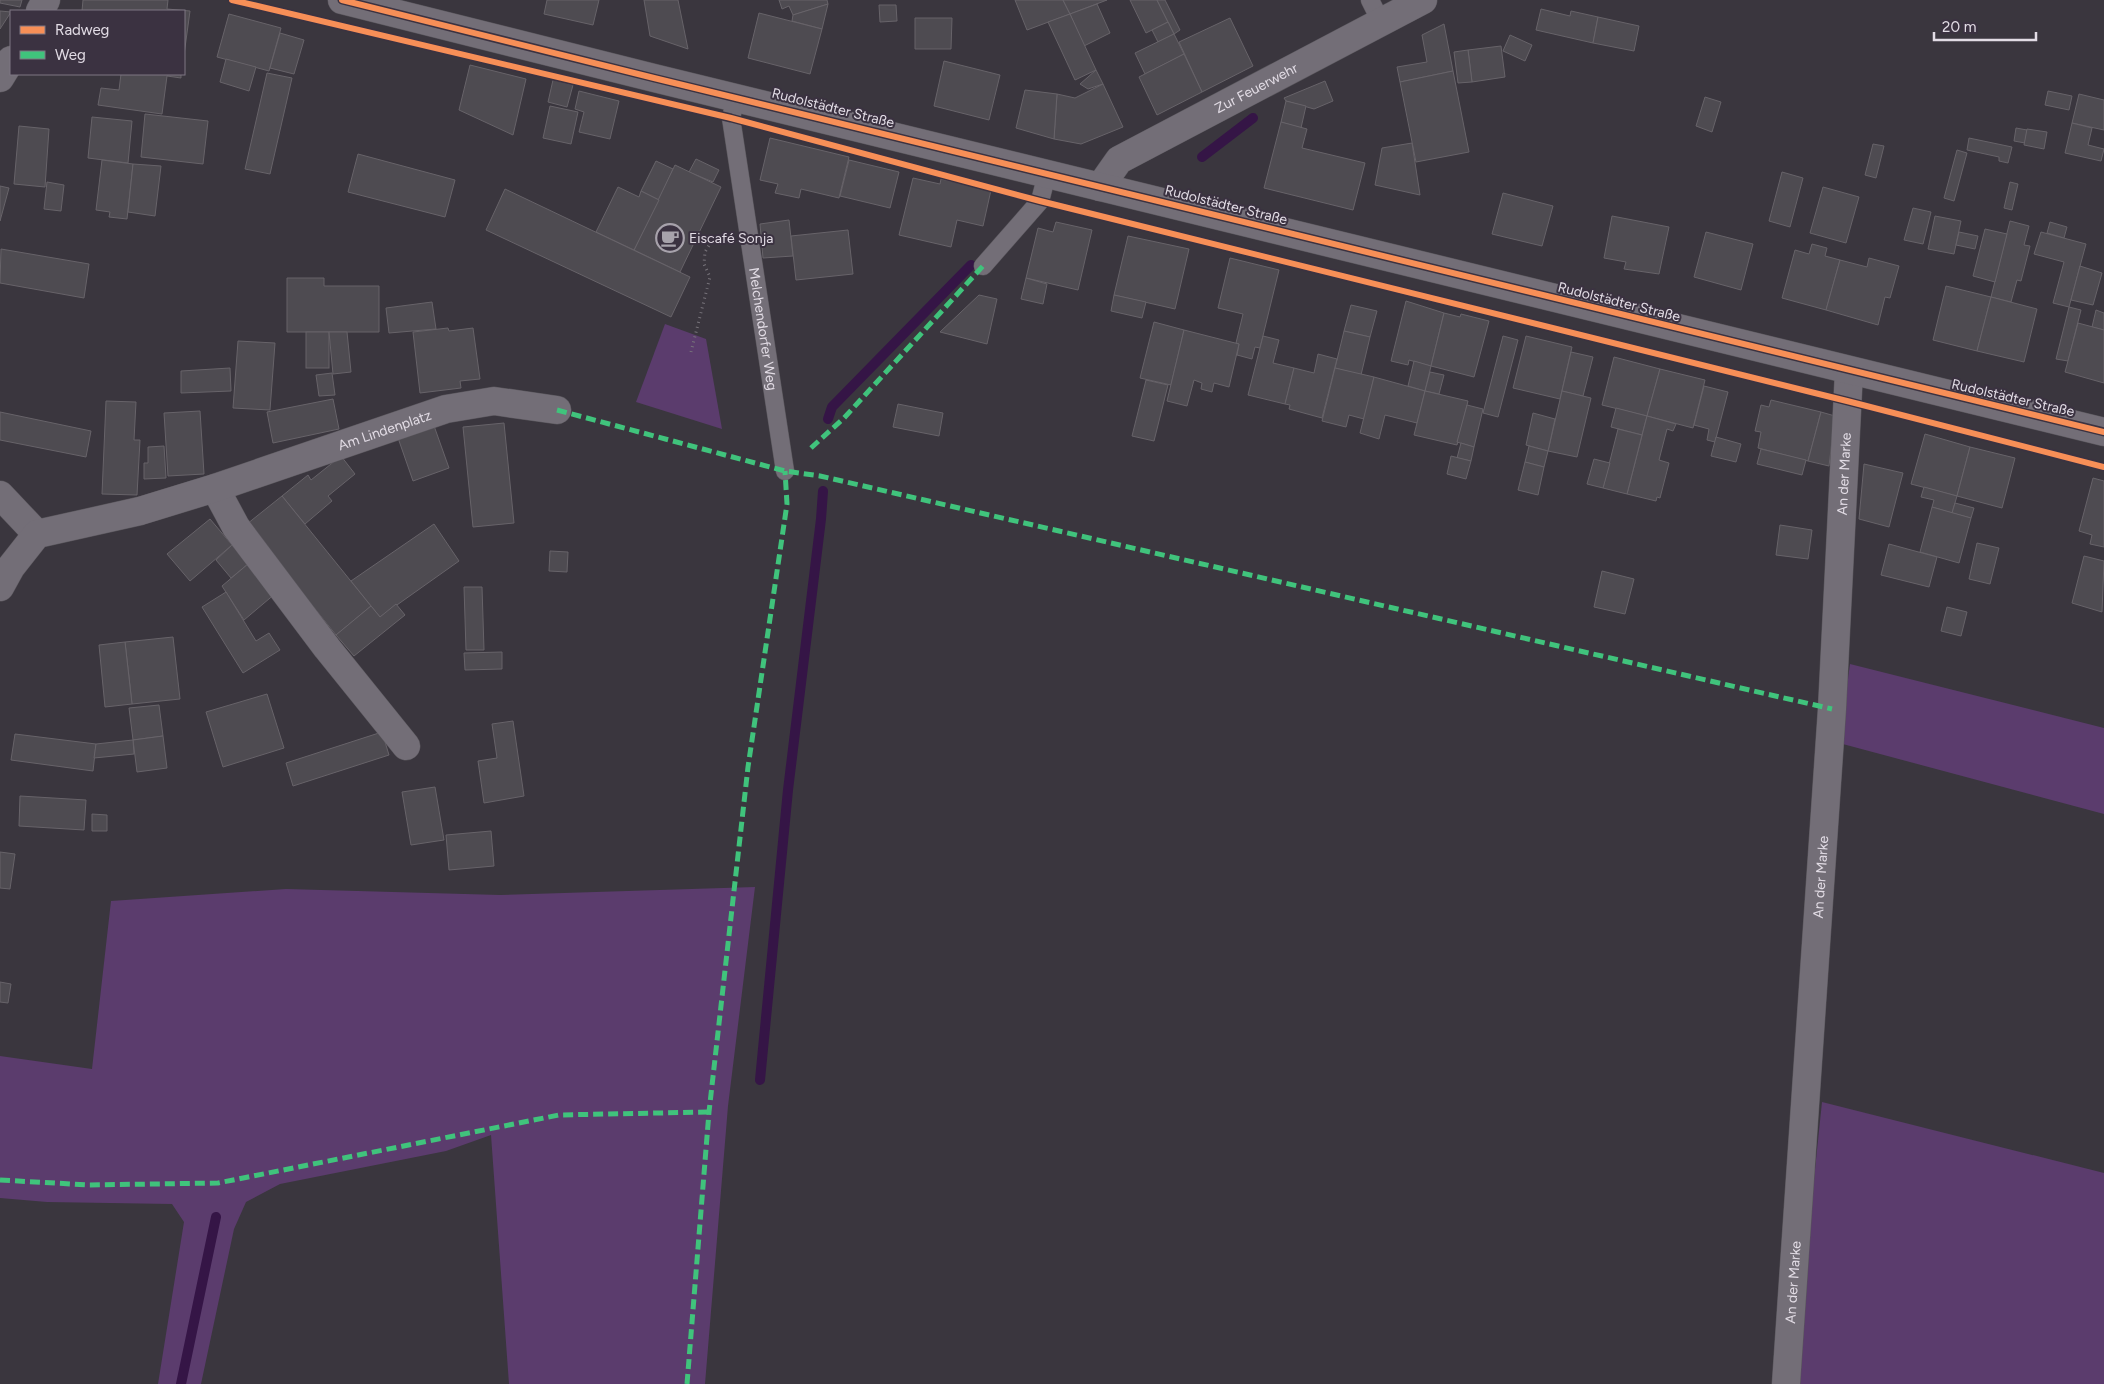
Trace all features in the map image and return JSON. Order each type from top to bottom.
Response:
[{"type":"street","name":"Rudolstädter Straße","points":[[342,0],[2104,432]]},
{"type":"street","name":"Zur Feuerwehr","points":[[1100,187],[1119,160],[1376,11],[1423,0]]},
{"type":"street","points":[[0,78],[10,62]]},
{"type":"street","name":"An der Marke","points":[[1786,1384],[1832,709],[1849,371]]},
{"type":"street","name":"Am Lindenplatz","points":[[37,534],[140,511],[215,488],[446,409],[494,401],[557,410]]},
{"type":"street","points":[[215,488],[236,527],[304,618],[406,746]]},
{"type":"street","points":[[0,495],[37,534],[11,567],[0,587]]},
{"type":"lane","name":"Melchendorfer Weg","points":[[736,97],[731,118],[785,471]]},
{"type":"lane","points":[[983,266],[1040,201],[1046,174]]},
{"type":"path","points":[[691,352],[710,277],[704,264],[705,252],[714,237],[748,231]]},
{"type":"path","points":[[698,235],[712,242]]},
{"type":"shaded area","points":[[665,324],[706,339],[722,429],[636,402]]},
{"type":"shaded area","points":[[1850,664],[2104,728],[2104,814],[1839,743]]},
{"type":"shaded area","points":[[755,887],[728,1106],[705,1384],[509,1384],[491,1135],[446,1151],[280,1184],[246,1202],[234,1229],[201,1384],[158,1384],[184,1222],[172,1204],[47,1202],[0,1198],[0,1056],[92,1069],[111,901],[286,889],[500,895]]},
{"type":"shaded area","points":[[1822,1102],[2104,1173],[2104,1384],[1799,1384],[1806,1256]]},
{"type":"building","points":[[0,0],[22,0],[20,7],[0,3]]},
{"type":"building","points":[[83,0],[168,0],[167,9],[178,10],[82,10]]},
{"type":"building","points":[[547,0],[599,0],[593,25],[544,14]]},
{"type":"building","points":[[644,0],[678,0],[688,49],[650,36]]},
{"type":"building","points":[[779,0],[827,0],[828,4],[793,15],[789,6],[782,9]]},
{"type":"building","points":[[1015,0],[1063,0],[1070,14],[1027,30]]},
{"type":"building","points":[[1063,0],[1107,0],[1070,14]]},
{"type":"building","points":[[1130,0],[1157,0],[1168,22],[1146,33]]},
{"type":"building","points":[[1157,0],[1165,0],[1180,30],[1174,34]]},
{"type":"building","points":[[828,4],[822,29],[792,21],[793,15]]},
{"type":"building","points":[[1097,4],[1110,33],[1084,46],[1070,14]]},
{"type":"building","points":[[879,5],[896,5],[897,21],[880,22]]},
{"type":"building","points":[[1541,9],[1570,16],[1571,11],[1598,17],[1593,43],[1536,30]]},
{"type":"building","points":[[0,11],[10,12],[10,14],[0,29]]},
{"type":"building","points":[[185,11],[190,11],[185,48]]},
{"type":"building","points":[[759,13],[822,29],[810,74],[748,58]]},
{"type":"building","points":[[229,14],[281,28],[269,71],[217,57]]},
{"type":"building","points":[[1070,14],[1096,70],[1075,80],[1048,22]]},
{"type":"building","points":[[1598,17],[1639,26],[1634,51],[1593,43]]},
{"type":"building","points":[[915,18],[952,18],[951,49],[915,49]]},
{"type":"building","points":[[1230,18],[1253,66],[1202,92],[1179,42]]},
{"type":"building","points":[[1168,22],[1174,34],[1158,42],[1152,30]]},
{"type":"building","points":[[1444,24],[1453,71],[1400,82],[1397,67],[1427,62],[1422,35]]},
{"type":"building","points":[[280,33],[304,40],[294,74],[270,68]]},
{"type":"building","points":[[1174,34],[1184,54],[1145,74],[1135,53]]},
{"type":"building","points":[[1510,35],[1532,45],[1525,61],[1503,51]]},
{"type":"building","points":[[1501,46],[1505,77],[1472,82],[1468,50]]},
{"type":"building","points":[[1468,50],[1472,82],[1458,83],[1454,52]]},
{"type":"building","points":[[1184,54],[1202,92],[1157,115],[1139,77]]},
{"type":"building","points":[[226,59],[256,67],[249,91],[220,82]]},
{"type":"building","points":[[944,61],[1000,75],[989,120],[934,106]]},
{"type":"building","points":[[470,65],[526,79],[513,135],[459,110]]},
{"type":"building","points":[[1096,70],[1103,84],[1088,89],[1080,84]]},
{"type":"building","points":[[1453,71],[1469,152],[1416,162],[1400,82]]},
{"type":"building","points":[[267,73],[292,78],[270,174],[245,169]]},
{"type":"building","points":[[121,75],[181,75],[181,78],[167,76],[162,114],[98,105],[101,88],[119,90]]},
{"type":"building","points":[[553,80],[573,85],[567,107],[548,102]]},
{"type":"building","points":[[1325,81],[1333,101],[1314,109],[1286,101],[1284,98]]},
{"type":"building","points":[[1103,84],[1123,127],[1081,144],[1054,139],[1057,94],[1075,98]]},
{"type":"building","points":[[1025,90],[1057,94],[1054,139],[1016,128]]},
{"type":"building","points":[[579,91],[619,101],[610,139],[579,132],[584,112],[575,109]]},
{"type":"building","points":[[2048,91],[2072,96],[2069,110],[2045,105]]},
{"type":"building","points":[[2079,94],[2104,100],[2104,130],[2072,123]]},
{"type":"building","points":[[1705,97],[1721,102],[1712,132],[1696,126]]},
{"type":"building","points":[[1286,101],[1306,106],[1301,128],[1281,122]]},
{"type":"building","points":[[550,106],[578,112],[571,144],[543,138]]},
{"type":"building","points":[[145,114],[208,121],[203,164],[141,157]]},
{"type":"building","points":[[92,117],[132,121],[128,163],[88,158]]},
{"type":"building","points":[[1281,122],[1307,129],[1302,148],[1365,163],[1353,210],[1264,188]]},
{"type":"building","points":[[2072,123],[2092,128],[2088,145],[2104,149],[2101,161],[2065,153]]},
{"type":"building","points":[[19,126],[49,129],[45,187],[14,184]]},
{"type":"building","points":[[2016,128],[2027,130],[2025,143],[2014,141]]},
{"type":"building","points":[[2027,129],[2047,132],[2044,149],[2024,145]]},
{"type":"building","points":[[770,138],[849,157],[839,198],[801,189],[799,198],[775,193],[778,184],[760,180]]},
{"type":"building","points":[[1969,138],[2012,147],[2008,163],[1999,161],[1999,157],[1967,150]]},
{"type":"building","points":[[1412,143],[1420,195],[1375,185],[1382,148]]},
{"type":"building","points":[[1873,144],[1884,146],[1876,178],[1865,175]]},
{"type":"building","points":[[1957,150],[1967,153],[1954,201],[1944,198]]},
{"type":"building","points":[[358,154],[455,180],[445,217],[348,192]]},
{"type":"building","points":[[696,159],[719,170],[713,182],[689,172]]},
{"type":"building","points":[[102,160],[133,164],[127,219],[109,217],[110,212],[96,210]]},
{"type":"building","points":[[849,160],[899,172],[890,208],[840,196]]},
{"type":"building","points":[[656,161],[673,169],[659,200],[641,191]]},
{"type":"building","points":[[133,164],[161,166],[155,216],[128,212]]},
{"type":"building","points":[[675,165],[721,187],[680,272],[634,250]]},
{"type":"building","points":[[1782,172],[1803,178],[1790,227],[1769,221]]},
{"type":"building","points":[[913,178],[940,184],[941,179],[991,190],[983,226],[957,220],[951,247],[899,235]]},
{"type":"building","points":[[47,182],[64,185],[61,211],[44,209]]},
{"type":"building","points":[[2010,182],[2018,184],[2012,210],[2004,208]]},
{"type":"building","points":[[0,186],[9,188],[0,221]]},
{"type":"building","points":[[618,187],[639,197],[641,191],[659,200],[634,250],[596,232]]},
{"type":"building","points":[[1823,187],[1859,197],[1846,243],[1810,233]]},
{"type":"building","points":[[505,189],[690,277],[671,317],[486,230]]},
{"type":"building","points":[[1503,193],[1553,206],[1542,246],[1492,234]]},
{"type":"building","points":[[1913,208],[1931,212],[1923,244],[1904,240]]},
{"type":"building","points":[[1612,216],[1669,227],[1659,274],[1624,269],[1626,262],[1604,258]]},
{"type":"building","points":[[1935,216],[1961,221],[1954,254],[1928,249]]},
{"type":"building","points":[[789,220],[793,256],[763,258],[760,224]]},
{"type":"building","points":[[2010,221],[2029,226],[2024,245],[2030,246],[2021,281],[2017,280],[2011,302],[1991,297]]},
{"type":"building","points":[[1056,222],[1092,230],[1078,290],[1026,278],[1038,228],[1053,232]]},
{"type":"building","points":[[2050,222],[2067,227],[2064,238],[2047,233]]},
{"type":"building","points":[[1985,229],[2007,234],[1995,282],[1973,276]]},
{"type":"building","points":[[848,230],[853,274],[796,280],[791,236]]},
{"type":"building","points":[[1706,232],[1753,244],[1741,290],[1694,277]]},
{"type":"building","points":[[1959,232],[1978,236],[1975,249],[1956,245]]},
{"type":"building","points":[[2041,232],[2086,244],[2069,307],[2053,303],[2064,262],[2034,254]]},
{"type":"building","points":[[1128,236],[1189,249],[1175,309],[1114,295]]},
{"type":"building","points":[[1812,244],[1827,248],[1825,256],[1840,260],[1826,310],[1782,298],[1795,250],[1809,254]]},
{"type":"building","points":[[1,249],[89,264],[84,298],[0,283]]},
{"type":"building","points":[[1230,258],[1279,270],[1260,348],[1255,347],[1252,359],[1237,355],[1239,344],[1236,343],[1243,314],[1218,308]]},
{"type":"building","points":[[1869,258],[1899,266],[1890,298],[1885,297],[1878,325],[1826,310],[1840,260],[1867,267]]},
{"type":"building","points":[[2080,266],[2102,273],[2093,305],[2071,300]]},
{"type":"building","points":[[287,278],[324,278],[324,286],[379,286],[379,332],[287,332]]},
{"type":"building","points":[[1026,278],[1047,284],[1043,304],[1021,299]]},
{"type":"building","points":[[1946,286],[1991,297],[1977,351],[1933,340]]},
{"type":"building","points":[[979,295],[997,299],[987,344],[940,332]]},
{"type":"building","points":[[1114,295],[1146,302],[1142,318],[1111,311]]},
{"type":"building","points":[[1991,297],[2037,309],[2024,362],[1977,351]]},
{"type":"building","points":[[1406,301],[1444,313],[1431,366],[1409,360],[1408,365],[1391,361]]},
{"type":"building","points":[[432,302],[436,329],[389,333],[386,308]]},
{"type":"building","points":[[1351,305],[1377,311],[1370,337],[1344,331]]},
{"type":"building","points":[[2069,307],[2081,310],[2068,361],[2056,359]]},
{"type":"building","points":[[2096,310],[2104,313],[2104,330],[2092,327]]},
{"type":"building","points":[[1444,313],[1460,317],[1461,314],[1489,321],[1474,377],[1431,366]]},
{"type":"building","points":[[1154,322],[1184,330],[1171,385],[1140,378]]},
{"type":"building","points":[[2078,323],[2104,330],[2104,383],[2065,372]]},
{"type":"building","points":[[448,328],[449,331],[473,328],[480,379],[460,381],[461,388],[420,393],[413,332]]},
{"type":"building","points":[[1184,330],[1239,344],[1229,387],[1214,383],[1212,392],[1201,389],[1202,383],[1194,380],[1187,406],[1167,401]]},
{"type":"building","points":[[1344,331],[1370,337],[1361,375],[1335,368]]},
{"type":"building","points":[[306,332],[329,332],[329,368],[306,368]]},
{"type":"building","points":[[329,332],[347,332],[351,372],[333,374]]},
{"type":"building","points":[[1263,336],[1279,340],[1273,363],[1294,368],[1285,404],[1248,395]]},
{"type":"building","points":[[1503,336],[1518,340],[1498,417],[1483,413]]},
{"type":"building","points":[[1526,336],[1572,347],[1560,399],[1513,388]]},
{"type":"building","points":[[238,341],[275,343],[270,410],[233,408]]},
{"type":"building","points":[[1571,352],[1593,357],[1583,396],[1562,391]]},
{"type":"building","points":[[1318,354],[1337,359],[1322,418],[1289,409],[1290,405],[1285,404],[1294,368],[1314,373]]},
{"type":"building","points":[[1614,357],[1660,369],[1647,416],[1602,405]]},
{"type":"building","points":[[1414,361],[1431,366],[1425,391],[1408,386]]},
{"type":"building","points":[[230,368],[231,391],[181,393],[181,371]]},
{"type":"building","points":[[1335,368],[1374,377],[1364,419],[1349,415],[1346,427],[1322,421]]},
{"type":"building","points":[[1660,369],[1705,380],[1693,428],[1647,416]]},
{"type":"building","points":[[1430,372],[1444,375],[1439,394],[1425,391]]},
{"type":"building","points":[[332,373],[335,395],[319,396],[316,375]]},
{"type":"building","points":[[1374,377],[1425,391],[1417,423],[1385,415],[1379,439],[1360,433]]},
{"type":"building","points":[[1146,380],[1168,385],[1154,441],[1132,436]]},
{"type":"building","points":[[1704,386],[1728,392],[1715,442],[1707,440],[1709,429],[1694,425]]},
{"type":"building","points":[[1425,391],[1468,401],[1457,445],[1414,435]]},
{"type":"building","points":[[1562,391],[1591,398],[1577,457],[1548,451]]},
{"type":"building","points":[[333,399],[339,429],[273,443],[267,412]]},
{"type":"building","points":[[1771,400],[1821,412],[1808,461],[1758,448],[1761,432],[1755,431],[1761,405],[1769,407]]},
{"type":"building","points":[[106,401],[136,402],[134,440],[140,440],[137,495],[102,494]]},
{"type":"building","points":[[898,404],[943,413],[939,436],[893,427]]},
{"type":"building","points":[[1467,405],[1483,409],[1474,447],[1457,442]]},
{"type":"building","points":[[1616,408],[1647,416],[1642,435],[1611,427]]},
{"type":"building","points":[[200,411],[204,474],[168,476],[164,413]]},
{"type":"building","points":[[0,412],[91,431],[86,457],[0,440]]},
{"type":"building","points":[[1821,412],[1835,416],[1829,466],[1808,461]]},
{"type":"building","points":[[1533,413],[1555,419],[1548,451],[1526,445]]},
{"type":"building","points":[[1647,416],[1676,424],[1673,431],[1667,429],[1659,460],[1669,463],[1660,498],[1657,497],[1656,501],[1627,494]]},
{"type":"building","points":[[433,423],[449,468],[413,481],[397,435]]},
{"type":"building","points":[[504,423],[514,523],[473,527],[463,427]]},
{"type":"building","points":[[1618,429],[1642,435],[1627,494],[1603,488]]},
{"type":"building","points":[[1925,434],[1970,447],[1957,496],[1911,484]]},
{"type":"building","points":[[1716,437],[1741,444],[1736,462],[1711,456]]},
{"type":"building","points":[[1461,443],[1474,447],[1471,461],[1457,458]]},
{"type":"building","points":[[164,446],[166,478],[144,479],[144,463],[148,463],[148,447]]},
{"type":"building","points":[[1529,446],[1548,451],[1544,467],[1525,462]]},
{"type":"building","points":[[1970,447],[2015,458],[2002,508],[1957,496]]},
{"type":"building","points":[[1761,449],[1806,460],[1802,475],[1757,464]]},
{"type":"building","points":[[341,456],[355,474],[328,496],[332,501],[305,524],[282,496],[308,475],[311,480]]},
{"type":"building","points":[[1451,456],[1471,461],[1466,479],[1447,474]]},
{"type":"building","points":[[1594,459],[1610,463],[1603,488],[1587,484]]},
{"type":"building","points":[[1525,462],[1544,467],[1538,495],[1518,490]]},
{"type":"building","points":[[1864,464],[1903,473],[1889,527],[1859,519]]},
{"type":"building","points":[[2093,478],[2104,481],[2104,547],[2090,544],[2092,535],[2079,531]]},
{"type":"building","points":[[1924,487],[1957,496],[1952,513],[1932,507],[1934,500],[1921,497]]},
{"type":"building","points":[[282,496],[371,606],[336,635],[247,524]]},
{"type":"building","points":[[1955,503],[1974,508],[1971,518],[1952,513]]},
{"type":"building","points":[[1932,507],[1971,518],[1959,563],[1920,552]]},
{"type":"building","points":[[210,519],[232,545],[190,581],[167,554]]},
{"type":"building","points":[[434,524],[459,561],[380,617],[351,581]]},
{"type":"building","points":[[1780,525],[1812,530],[1808,559],[1776,555]]},
{"type":"building","points":[[1977,543],[1999,548],[1990,584],[1969,579]]},
{"type":"building","points":[[1889,544],[1937,557],[1929,587],[1881,575]]},
{"type":"building","points":[[232,545],[248,564],[231,578],[216,560]]},
{"type":"building","points":[[550,551],[568,552],[567,572],[549,571]]},
{"type":"building","points":[[2084,556],[2104,561],[2102,612],[2072,603]]},
{"type":"building","points":[[248,564],[276,593],[244,620],[222,586]]},
{"type":"building","points":[[1602,571],[1634,579],[1625,614],[1594,607]]},
{"type":"building","points":[[464,587],[482,587],[484,650],[466,650]]},
{"type":"building","points":[[226,592],[256,641],[269,633],[280,650],[243,673],[202,607]]},
{"type":"building","points":[[396,604],[405,615],[354,656],[336,635],[371,606],[380,617]]},
{"type":"building","points":[[1947,607],[1967,612],[1961,636],[1941,631]]},
{"type":"building","points":[[173,637],[180,699],[132,704],[125,642]]},
{"type":"building","points":[[125,642],[132,704],[105,707],[99,645]]},
{"type":"building","points":[[502,652],[502,669],[465,670],[464,653]]},
{"type":"building","points":[[267,694],[284,748],[223,767],[206,712]]},
{"type":"building","points":[[159,705],[163,736],[133,740],[129,708]]},
{"type":"building","points":[[513,721],[524,796],[484,803],[478,761],[497,758],[492,724]]},
{"type":"building","points":[[382,732],[389,755],[293,786],[286,763]]},
{"type":"building","points":[[15,734],[96,744],[93,771],[11,760]]},
{"type":"building","points":[[163,736],[167,768],[137,772],[133,740]]},
{"type":"building","points":[[133,740],[134,754],[94,758],[96,744]]},
{"type":"building","points":[[435,787],[444,840],[411,845],[402,792]]},
{"type":"building","points":[[20,796],[86,800],[84,830],[19,826]]},
{"type":"building","points":[[92,814],[107,815],[107,831],[92,831]]},
{"type":"building","points":[[491,831],[494,866],[449,870],[446,835]]},
{"type":"building","points":[[0,852],[15,854],[10,889],[0,888]]},
{"type":"building","points":[[0,982],[11,984],[8,1003],[0,1002]]},
{"type":"waterway","points":[[1202,157],[1253,118]]},
{"type":"waterway","points":[[828,419],[832,407],[971,265]]},
{"type":"waterway","points":[[760,1080],[788,790],[823,491]]},
{"type":"waterway","points":[[181,1384],[216,1217]]},
{"type":"marked path","points":[[811,448],[844,418],[983,266]]},
{"type":"marked path","points":[[557,410],[785,471],[820,476],[1832,709]]},
{"type":"marked path","points":[[687,1384],[709,1112],[748,767],[787,504],[785,471]]},
{"type":"marked path","points":[[0,1180],[89,1185],[218,1183],[559,1115],[709,1112]]},
{"type":"cycle path","points":[[232,0],[731,118],[1040,201],[1847,401],[2104,467]]},
{"type":"cycle path","points":[[342,0],[2104,432]]},
{"type":"place","name":"Eiscafé Sonja","points":[[670,238]]}]
